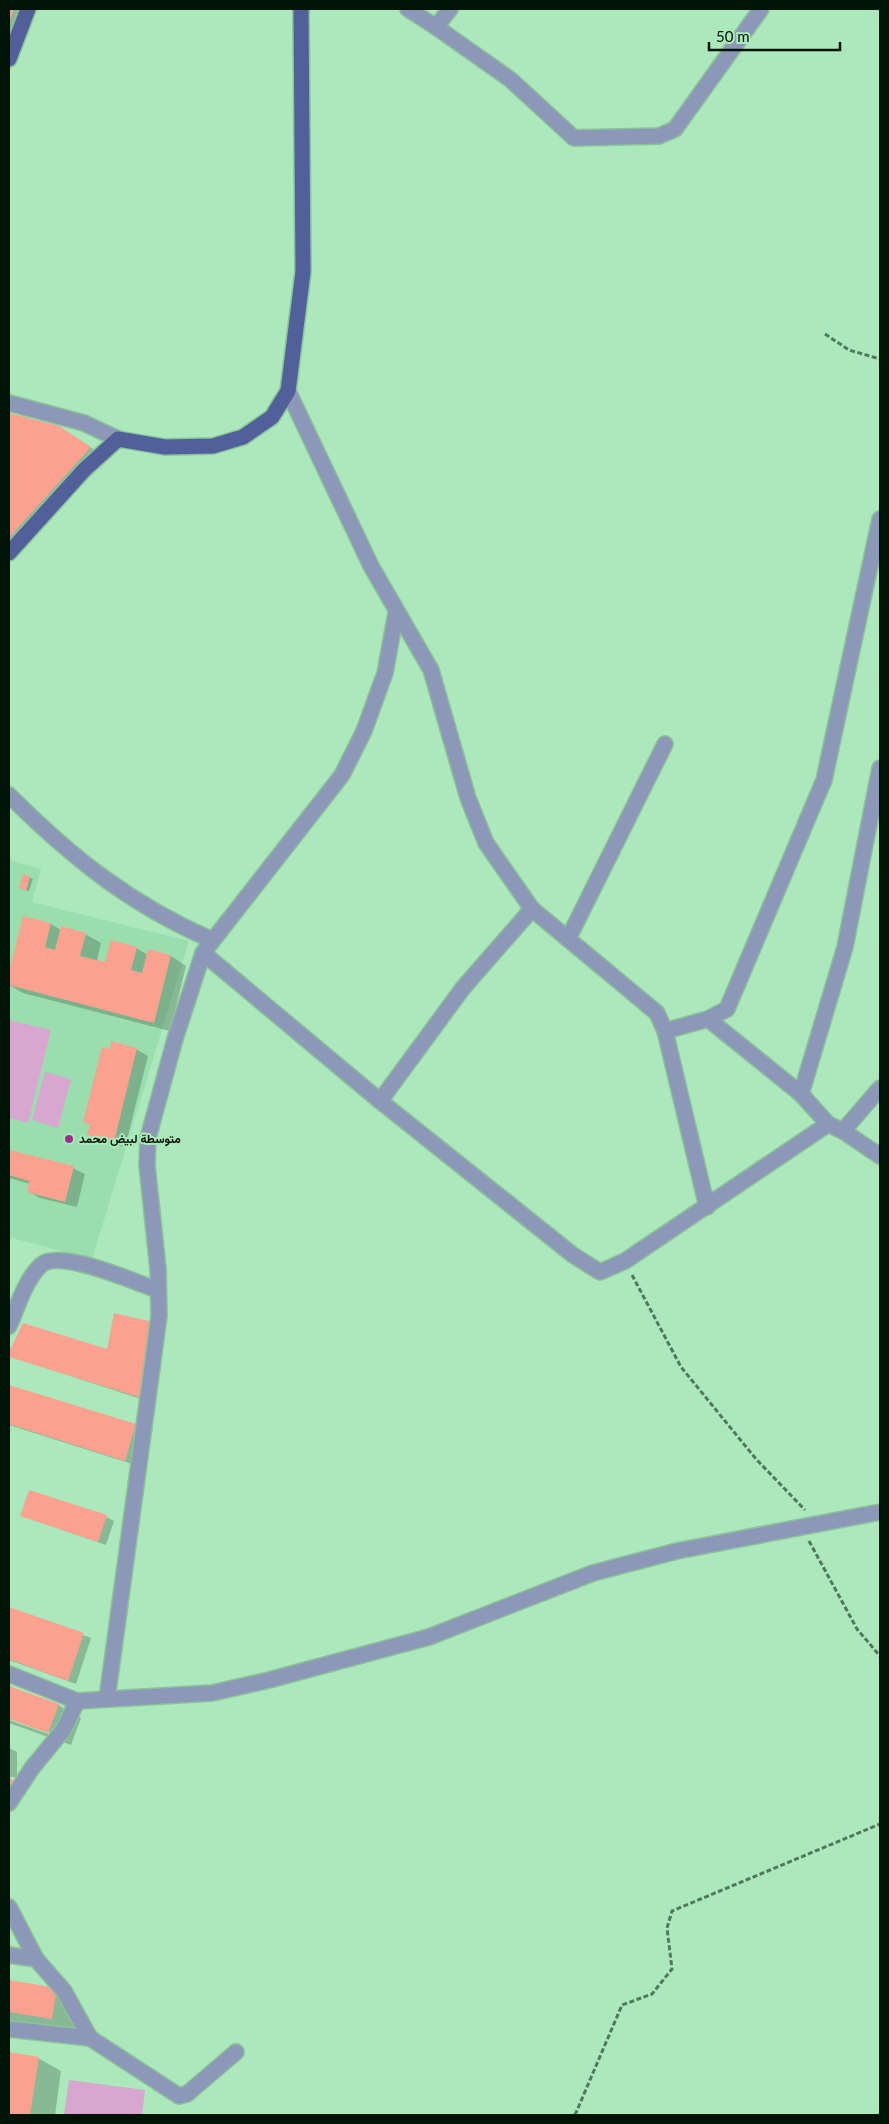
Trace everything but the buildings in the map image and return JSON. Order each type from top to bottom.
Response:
[{"type":"main road","points":[[9,59],[28,9]]},
{"type":"main road","points":[[9,553],[84,470],[118,439],[165,447],[213,446],[243,437],[272,417],[288,391],[303,272],[301,9]]},
{"type":"street","points":[[408,9],[511,80],[574,138],[659,136],[675,129],[758,10]]},
{"type":"street","points":[[436,27],[450,9]]},
{"type":"street","points":[[288,391],[343,512],[396,613],[431,670],[468,798],[486,843],[532,909],[657,1013],[665,1031],[706,1207]]},
{"type":"street","points":[[9,403],[84,423],[118,439]]},
{"type":"street","points":[[665,1031],[708,1018],[727,1009],[824,780],[880,519]]},
{"type":"street","points":[[107,1699],[156,1334],[158,1290],[147,1165],[148,1138],[175,1039],[207,946],[342,775],[364,732],[385,673],[396,613]]},
{"type":"street","points":[[568,939],[665,744]]},
{"type":"street","points":[[801,1094],[845,947],[880,768]]},
{"type":"street","points":[[9,795],[52,838],[106,882],[190,931],[380,1101],[573,1255],[600,1272],[625,1261],[706,1207],[726,1191],[828,1124]]},
{"type":"street","points":[[380,1101],[463,988],[532,909]]},
{"type":"street","points":[[708,1018],[801,1094],[828,1124],[844,1131],[880,1156]]},
{"type":"street","points":[[844,1131],[880,1088]]},
{"type":"street","points":[[9,1326],[32,1276],[43,1264],[56,1260],[83,1264],[158,1290]]},
{"type":"street","points":[[9,1674],[77,1701],[212,1693],[269,1680],[429,1637],[593,1573],[677,1550],[800,1525],[880,1512]]},
{"type":"street","points":[[9,1803],[32,1768],[64,1729],[77,1701]]},
{"type":"street","points":[[9,1907],[36,1959],[64,1991],[90,2038]]},
{"type":"street","points":[[9,1956],[36,1959]]},
{"type":"street","points":[[9,2029],[90,2038],[179,2096],[187,2094],[236,2052]]},
{"type":"path","points":[[825,334],[849,350],[880,359]]},
{"type":"path","points":[[625,1261],[681,1367],[756,1459],[817,1522]]},
{"type":"path","points":[[800,1525],[857,1629],[880,1656]]},
{"type":"path","points":[[575,2115],[622,2005],[652,1994],[672,1969],[667,1928],[672,1911],[880,1824]]},
{"type":"shaded area","name":"متوسطة لبيض محمد","points":[[9,860],[41,869],[32,902],[189,941],[92,1259],[12,1238],[9,1241]]},
{"type":"shaded area","points":[[9,1020],[51,1030],[28,1123],[9,1118]]},
{"type":"shaded area","points":[[45,1072],[71,1079],[58,1128],[32,1120]]},
{"type":"shaded area","points":[[69,2080],[145,2090],[142,2115],[64,2115]]},
{"type":"place","name":"متوسطة لبيض محمد","points":[[69,1139]]}]
